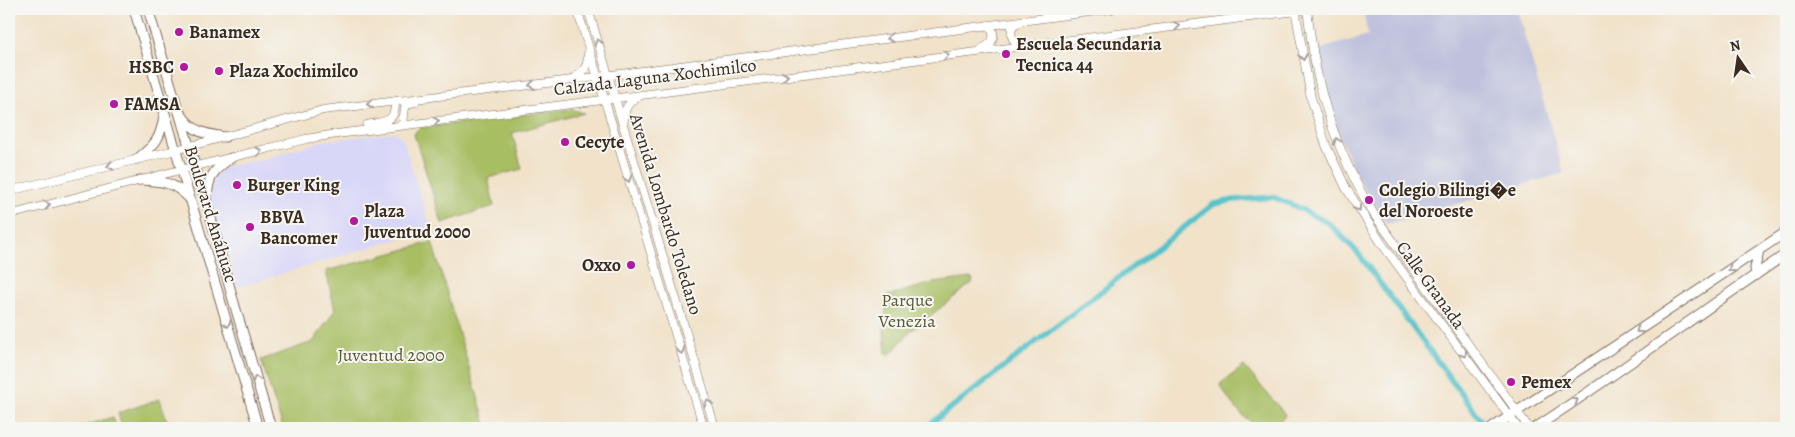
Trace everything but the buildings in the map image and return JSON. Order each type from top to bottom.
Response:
[{"type":"main road","points":[[135,9],[150,50],[156,55],[161,54]]},
{"type":"main road","name":"Boulevard Anáhuac","points":[[135,9],[258,428]]},
{"type":"main road","name":"Boulevard Anáhuac","points":[[148,9],[271,428]]},
{"type":"main road","name":"Avenida Lombardo Toledano","points":[[577,9],[704,428]]},
{"type":"main road","name":"Avenida Lombardo Toledano","points":[[588,9],[715,428]]},
{"type":"main road","name":"Calzada Laguna Xochimilco","points":[[9,191],[188,147],[322,110],[598,77],[1112,9]]},
{"type":"main road","name":"Calzada Laguna Xochimilco","points":[[9,215],[194,166],[322,136],[604,98],[1309,9]]},
{"type":"main road","name":"Calle Granada","points":[[1309,9],[1317,75],[1323,98],[1337,143],[1356,184],[1375,216],[1513,414],[1518,428]]},
{"type":"main road","name":"Calle Granada","points":[[1295,10],[1306,73],[1317,117],[1333,162],[1346,188],[1382,244],[1513,414],[1529,428]]},
{"type":"main road","points":[[1019,46],[1012,40],[1010,34],[1012,28],[1020,21]]},
{"type":"main road","points":[[977,51],[990,44],[994,37],[993,30],[988,25]]},
{"type":"main road","points":[[572,80],[583,72],[586,67],[588,44]]},
{"type":"main road","points":[[403,125],[403,111],[410,103],[466,96],[480,91]]},
{"type":"main road","points":[[623,124],[626,108],[630,102],[644,93]]},
{"type":"main road","points":[[322,136],[332,132],[387,121],[394,115],[394,101]]},
{"type":"main road","points":[[177,108],[187,123],[196,130],[225,137]]},
{"type":"main road","points":[[137,160],[159,139],[164,110]]},
{"type":"main road","points":[[206,204],[207,186],[210,176],[218,167],[231,158]]},
{"type":"main road","points":[[140,180],[161,181],[171,184],[181,190],[191,200]]},
{"type":"main road","points":[[1492,428],[1786,232]]},
{"type":"main road","points":[[1756,275],[1755,268],[1759,250]]},
{"type":"main road","points":[[1535,428],[1638,359],[1714,303],[1786,254]]},
{"type":"main road","points":[[209,264],[225,294],[232,296]]},
{"type":"main road","points":[[660,283],[670,304],[678,306]]},
{"type":"main road","points":[[675,331],[682,333],[691,349]]},
{"type":"shaded area","points":[[1363,9],[1517,9],[1564,173],[1387,224],[1357,177],[1337,130],[1318,50],[1368,35]]},
{"type":"shaded area","name":"Plaza Juventud 2000","points":[[396,132],[403,139],[431,229],[238,287],[234,279],[230,257],[220,237],[209,199],[214,177],[222,169],[231,165],[261,160],[322,141]]},
{"type":"green space","points":[[571,109],[584,113],[512,133],[522,169],[488,178],[494,206],[442,223],[414,134],[419,128]]},
{"type":"green space","name":"Juventud 2000","points":[[432,242],[487,428],[283,428],[261,360],[313,342],[335,310],[326,271]]},
{"type":"green space","name":"Parque Venezia","points":[[973,279],[972,283],[912,330],[889,355],[886,353],[884,332],[887,296],[933,283]]},
{"type":"green space","points":[[1244,366],[1284,413],[1285,416],[1275,425],[1265,428],[1261,427],[1245,417],[1231,402],[1220,384]]},
{"type":"green space","points":[[160,399],[169,428],[122,428],[118,413]]},
{"type":"green space","points":[[113,417],[116,428],[77,428]]},
{"type":"waterway","points":[[925,428],[1214,204],[1234,200],[1273,197],[1330,224],[1358,253],[1483,423]]},
{"type":"place","name":"Banamex","points":[[179,32]]},
{"type":"place","name":"Escuela Secundaria Tecnica 44","points":[[1006,54]]},
{"type":"place","name":"HSBC","points":[[184,67]]},
{"type":"place","name":"Plaza Xochimilco","points":[[219,71]]},
{"type":"place","name":"FAMSA","points":[[114,104]]},
{"type":"place","name":"Cecyte","points":[[565,142]]},
{"type":"place","name":"Burger King","points":[[237,185]]},
{"type":"place","name":"Colegio Bilingi�e del Noroeste","points":[[1369,200]]},
{"type":"place","name":"Plaza Juventud 2000","points":[[354,221]]},
{"type":"place","name":"BBVA Bancomer","points":[[250,227]]},
{"type":"place","name":"Oxxo","points":[[631,265]]},
{"type":"place","name":"Pemex","points":[[1511,382]]}]
